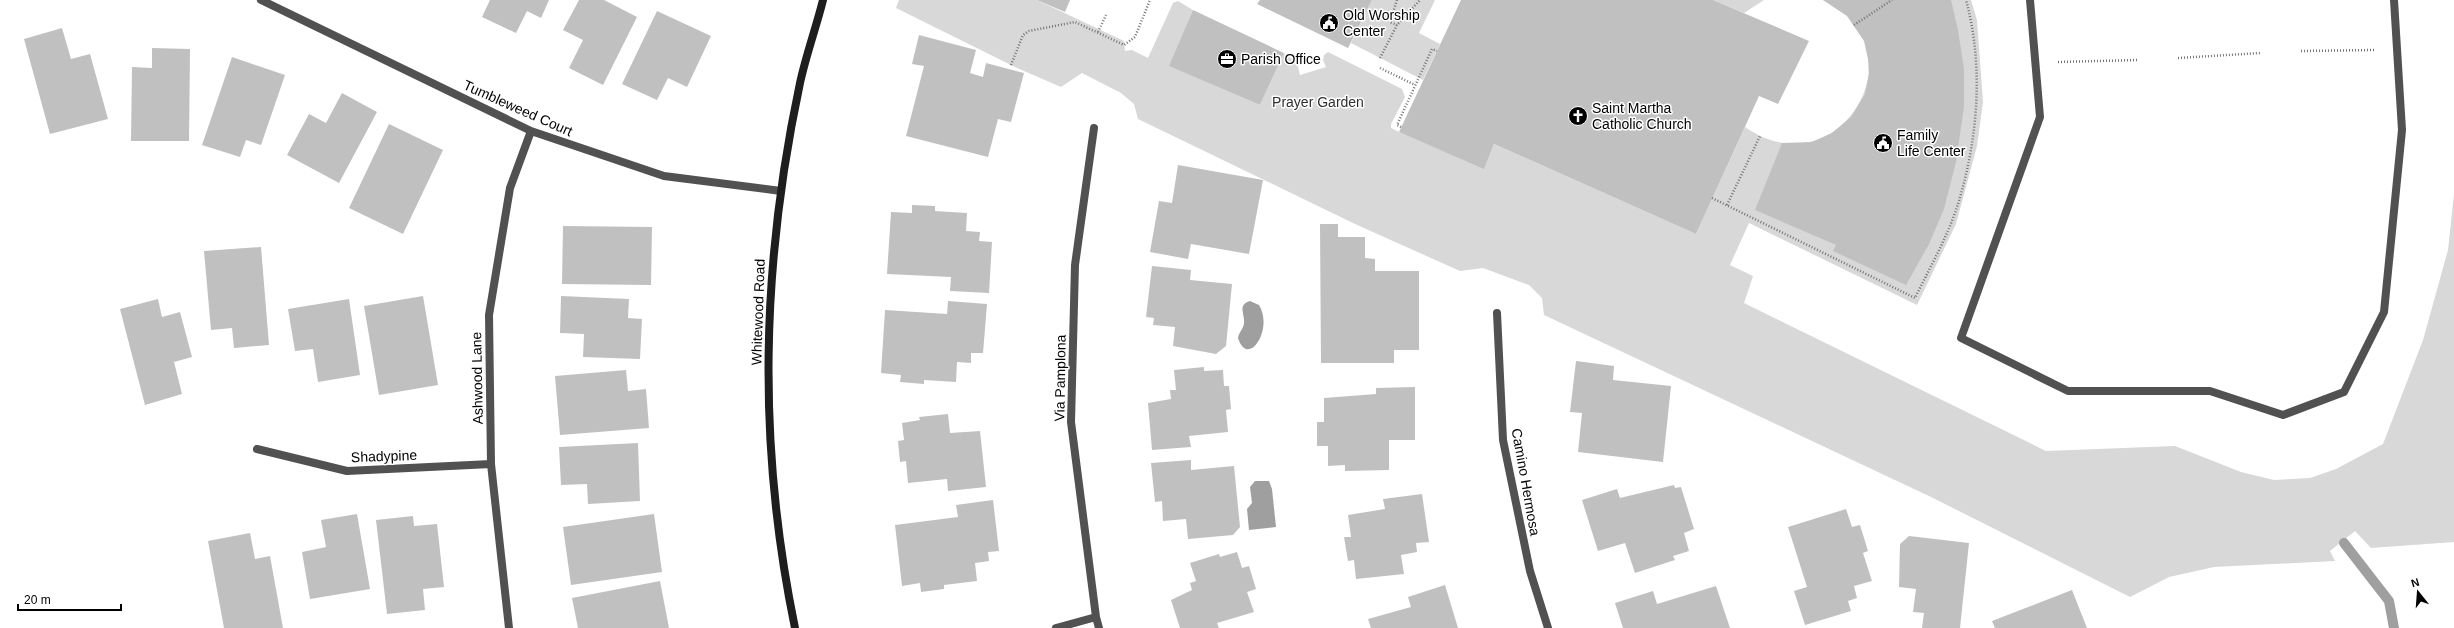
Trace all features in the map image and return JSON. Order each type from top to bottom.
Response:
[{"type":"main road","name":"Whitewood Road","points":[[795,628],[775,508],[768,414],[770,284],[780,191],[800,82],[824,0]]},
{"type":"street","name":"Tumbleweed Court","points":[[260,0],[531,131],[664,176],[780,191]]},
{"type":"street","points":[[2030,0],[2040,117],[1961,338],[2068,391],[2210,391],[2283,416],[2344,392],[2384,312],[2402,130],[2394,0]]},
{"type":"street","name":"Via Pamplona","points":[[1094,128],[1075,266],[1071,422],[1096,617],[1099,628]]},
{"type":"street","name":"Ashwood Lane","points":[[508,628],[491,464],[489,315],[510,188],[531,131]]},
{"type":"street","name":"Camino Hermosa","points":[[1497,313],[1503,440],[1530,571],[1548,628]]},
{"type":"street","name":"Shadypine","points":[[257,449],[347,471],[491,464]]},
{"type":"street","points":[[1056,628],[1096,617]]},
{"type":"path","points":[[1011,65],[1023,36],[1029,31],[1075,22],[1124,45],[1135,37],[1150,0]]},
{"type":"path","points":[[1396,0],[1390,22],[1397,26]]},
{"type":"path","points":[[1380,58],[1397,26],[1420,0]]},
{"type":"path","points":[[1854,25],[1892,0]]},
{"type":"path","points":[[1712,198],[1915,298],[1958,204],[1970,155],[1975,126],[1976,63],[1971,19],[1966,0]]},
{"type":"path","points":[[1098,32],[1106,15]]},
{"type":"path","points":[[1401,127],[1397,124],[1432,49],[1437,51]]},
{"type":"path","points":[[2301,51],[2376,50]]},
{"type":"path","points":[[2178,58],[2261,53]]},
{"type":"path","points":[[2054,63],[2138,60]]},
{"type":"path","points":[[1380,68],[1415,85]]},
{"type":"path","points":[[1726,205],[1760,136]]},
{"type":"green space","name":"Prayer Garden","points":[[899,0],[1037,0],[1124,41],[1125,51],[1132,50],[1148,58],[1173,3],[1178,1],[1193,10],[1170,66],[1260,105],[1284,53],[1297,63],[1300,75],[1326,67],[1323,60],[1324,55],[1328,52],[1402,89],[1405,97],[1391,124],[1391,128],[1399,132],[1484,168],[1494,144],[1696,234],[1745,127],[1780,142],[1812,141],[1838,128],[1858,105],[1868,77],[1867,48],[1853,21],[1823,0],[1971,0],[1977,20],[1983,102],[1977,146],[1956,224],[1917,305],[1749,223],[1730,265],[1753,276],[1744,303],[2046,451],[2175,446],[2241,472],[2274,480],[2310,478],[2336,469],[2383,444],[2423,340],[2448,250],[2454,194],[2454,542],[2371,548],[2355,531],[2330,551],[2335,561],[2214,567],[2169,577],[2130,597],[1931,497],[1544,315],[1542,298],[1529,285],[1483,268],[1460,271],[1355,224],[1138,119],[1134,104],[1121,93],[1082,73],[1061,87],[1015,67],[896,8]]},
{"type":"green space","points":[[1372,0],[1435,0],[1419,33],[1440,44],[1423,80],[1351,43]]},
{"type":"green space","points":[[1713,0],[1764,0],[1744,13]]},
{"type":"shaded area","points":[[1250,301],[1259,305],[1263,315],[1263,325],[1262,334],[1258,342],[1253,348],[1248,349],[1242,346],[1238,338],[1244,325],[1242,310],[1244,305]]},
{"type":"shaded area","points":[[1255,481],[1269,481],[1272,489],[1276,527],[1249,530],[1247,509],[1252,503],[1250,487]]},
{"type":"building","points":[[490,0],[549,0],[541,18],[527,11],[516,33],[482,17]]},
{"type":"building","points":[[579,0],[604,0],[637,17],[603,85],[569,68],[583,40],[563,30]]},
{"type":"building","points":[[1037,0],[1070,0],[1065,12]]},
{"type":"building","name":"Old Worship Center","points":[[1260,0],[1372,0],[1348,48],[1257,4]]},
{"type":"building","name":"Saint Martha Catholic Church","points":[[1461,0],[1713,0],[1809,41],[1778,104],[1759,96],[1696,234],[1494,144],[1484,169],[1399,132]]},
{"type":"building","name":"Family Life Center","points":[[1823,0],[1951,0],[1958,30],[1964,69],[1964,107],[1956,162],[1944,209],[1929,244],[1906,285],[1833,251],[1836,245],[1755,210],[1782,143],[1812,142],[1832,133],[1851,117],[1865,94],[1869,74],[1868,59],[1864,41],[1847,16]]},
{"type":"building","name":"Parish Office","points":[[1193,10],[1284,53],[1260,105],[1169,66]]},
{"type":"building","points":[[657,11],[711,36],[687,87],[668,78],[657,100],[622,84]]},
{"type":"building","points":[[62,28],[71,59],[90,54],[108,119],[50,134],[24,39]]},
{"type":"building","points":[[919,35],[976,50],[970,73],[983,77],[986,63],[1024,73],[1011,122],[998,119],[988,157],[906,136],[924,66],[912,64]]},
{"type":"building","points":[[152,48],[190,49],[189,141],[131,141],[132,67],[152,68]]},
{"type":"building","points":[[232,57],[285,75],[261,145],[246,140],[240,157],[202,145]]},
{"type":"building","points":[[342,93],[377,112],[339,183],[287,155],[309,114],[326,123]]},
{"type":"building","points":[[389,124],[443,150],[403,234],[349,208]]},
{"type":"building","points":[[1178,165],[1263,180],[1249,254],[1191,244],[1188,259],[1150,252],[1159,201],[1172,203]]},
{"type":"building","points":[[912,205],[935,206],[935,211],[967,213],[966,231],[980,232],[979,241],[992,242],[989,293],[950,291],[951,277],[887,274],[891,212],[912,213]]},
{"type":"building","points":[[1320,224],[1338,224],[1338,237],[1365,237],[1365,258],[1375,259],[1375,271],[1419,271],[1419,350],[1394,350],[1394,363],[1321,363]]},
{"type":"building","points":[[563,226],[652,227],[651,285],[562,284]]},
{"type":"building","points":[[261,247],[269,345],[234,348],[232,328],[211,330],[204,251]]},
{"type":"building","points":[[1152,266],[1191,270],[1190,280],[1232,284],[1226,346],[1216,354],[1173,346],[1175,327],[1153,325],[1154,318],[1146,317]]},
{"type":"building","points":[[423,296],[438,385],[379,395],[364,306]]},
{"type":"building","points":[[561,296],[629,299],[628,318],[642,319],[640,359],[583,357],[584,334],[560,333]]},
{"type":"building","points":[[158,299],[162,317],[180,312],[192,357],[174,362],[182,394],[145,405],[120,309]]},
{"type":"building","points":[[349,299],[360,375],[318,382],[313,349],[295,351],[288,309]]},
{"type":"building","points":[[948,301],[987,304],[983,353],[971,353],[971,363],[957,362],[956,382],[924,380],[924,384],[900,382],[901,375],[881,373],[885,310],[947,314]]},
{"type":"building","points":[[1576,361],[1614,366],[1613,380],[1671,386],[1663,462],[1578,452],[1582,413],[1570,412]]},
{"type":"building","points":[[1204,367],[1204,371],[1223,370],[1224,386],[1229,386],[1231,409],[1226,410],[1228,432],[1189,436],[1191,447],[1152,450],[1148,403],[1171,399],[1170,390],[1176,390],[1174,370]]},
{"type":"building","points":[[626,370],[628,391],[646,389],[649,428],[560,435],[555,376]]},
{"type":"building","points":[[1415,387],[1415,440],[1389,440],[1389,470],[1345,471],[1345,465],[1328,466],[1328,446],[1317,446],[1317,422],[1324,422],[1324,398],[1376,394],[1376,388]]},
{"type":"building","points":[[948,414],[950,433],[980,431],[986,487],[948,491],[947,479],[908,483],[906,461],[900,462],[898,441],[904,440],[902,423],[920,420],[919,417]]},
{"type":"building","points":[[638,443],[640,501],[588,504],[587,484],[561,485],[559,447]]},
{"type":"building","points":[[1191,460],[1191,470],[1234,466],[1240,527],[1233,535],[1188,539],[1186,519],[1163,521],[1162,501],[1155,502],[1151,463]]},
{"type":"building","points":[[1674,485],[1675,488],[1681,487],[1694,529],[1684,533],[1689,551],[1673,556],[1675,560],[1635,573],[1625,543],[1598,551],[1582,500],[1617,489],[1620,498]]},
{"type":"building","points":[[1422,494],[1429,542],[1416,543],[1417,552],[1401,555],[1404,574],[1356,579],[1354,560],[1348,561],[1344,537],[1351,537],[1348,515],[1385,509],[1383,499]]},
{"type":"building","points":[[993,500],[999,551],[988,552],[989,561],[975,563],[977,581],[944,585],[944,589],[921,592],[920,583],[902,586],[895,525],[958,517],[956,505]]},
{"type":"building","points":[[1846,509],[1852,527],[1860,525],[1868,551],[1863,553],[1872,581],[1854,586],[1857,598],[1848,601],[1851,611],[1805,625],[1794,591],[1807,587],[1788,527]]},
{"type":"building","points":[[357,514],[370,589],[310,599],[302,552],[326,547],[321,520]]},
{"type":"building","points":[[654,514],[662,572],[571,585],[563,527]]},
{"type":"building","points":[[413,516],[414,526],[437,524],[444,587],[423,589],[425,610],[387,614],[376,520]]},
{"type":"building","points":[[250,533],[255,559],[270,556],[283,628],[224,628],[208,541]]},
{"type":"building","points":[[1909,536],[1969,543],[1960,628],[1922,628],[1924,613],[1913,612],[1916,589],[1899,587],[1900,544]]},
{"type":"building","points":[[1237,552],[1242,568],[1249,566],[1256,589],[1247,592],[1254,612],[1217,623],[1219,628],[1180,628],[1171,600],[1192,590],[1190,583],[1196,581],[1190,563],[1219,554],[1220,557]]},
{"type":"building","points":[[660,581],[669,628],[578,628],[572,598]]},
{"type":"building","points":[[1445,585],[1458,628],[1371,628],[1368,619],[1411,607],[1408,597]]},
{"type":"building","points":[[1716,586],[1730,628],[1623,628],[1615,603],[1653,591],[1657,604]]},
{"type":"building","points":[[2072,590],[2087,628],[1995,628],[1992,621]]},
{"type":"waterway","points":[[2344,543],[2389,601],[2394,628]]},
{"type":"place","name":"Old Worship Center","points":[[1329,23]]},
{"type":"place","name":"Parish Office","points":[[1227,59]]},
{"type":"place","name":"Saint Martha Catholic Church","points":[[1578,116]]},
{"type":"place","name":"Family Life Center","points":[[1883,143]]}]
